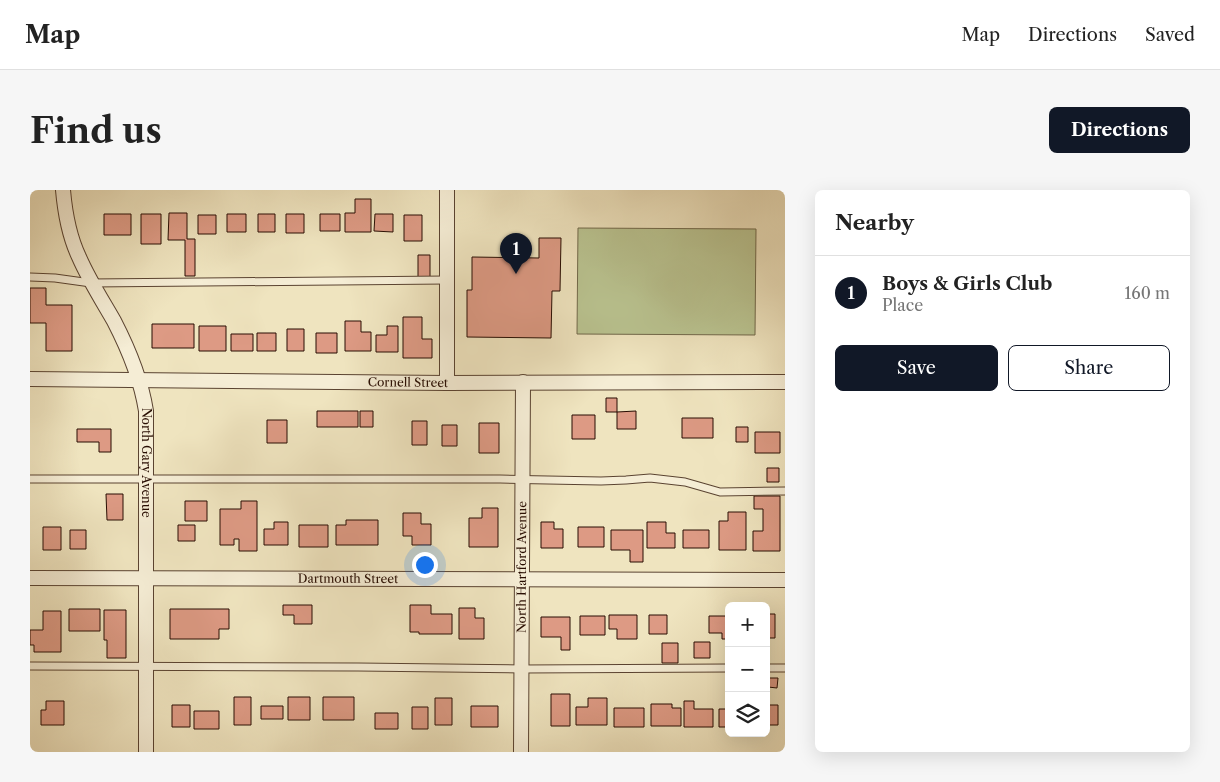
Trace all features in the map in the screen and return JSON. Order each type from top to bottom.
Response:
[{"type":"street","name":"North Gary Avenue","points":[[63,190],[69,228],[78,256],[128,349],[139,380],[146,411],[146,752]]},
{"type":"street","points":[[447,190],[447,383]]},
{"type":"street","name":"Cornell Street","points":[[30,379],[447,383],[785,382]]},
{"type":"street","name":"North Hartford Avenue","points":[[521,752],[524,480],[523,382]]},
{"type":"street","name":"Dartmouth Street","points":[[30,578],[785,580]]},
{"type":"lane","points":[[30,277],[92,283],[447,280]]},
{"type":"lane","points":[[30,479],[626,480],[650,478],[685,482],[720,492],[785,491]]},
{"type":"lane","points":[[30,666],[522,669],[725,668]]},
{"type":"lane","points":[[770,668],[785,668]]},
{"type":"green space","points":[[578,228],[756,229],[755,335],[577,334]]},
{"type":"building","points":[[355,199],[371,199],[371,232],[345,232],[345,213],[355,213]]},
{"type":"building","points":[[169,213],[187,213],[187,239],[195,239],[195,276],[185,276],[185,240],[168,240]]},
{"type":"building","points":[[104,214],[131,214],[131,235],[104,235]]},
{"type":"building","points":[[141,214],[161,214],[161,244],[141,244]]},
{"type":"building","points":[[227,214],[246,214],[246,232],[227,232]]},
{"type":"building","points":[[258,214],[275,214],[275,232],[258,232]]},
{"type":"building","points":[[286,214],[304,214],[304,233],[286,233]]},
{"type":"building","points":[[320,214],[340,214],[340,231],[320,231]]},
{"type":"building","points":[[375,214],[393,214],[393,232],[374,231]]},
{"type":"building","points":[[198,215],[216,215],[216,234],[198,234]]},
{"type":"building","points":[[404,215],[422,215],[422,241],[404,241]]},
{"type":"building","points":[[539,238],[561,238],[560,291],[552,291],[551,338],[467,337],[467,290],[472,290],[472,257],[539,258]]},
{"type":"building","points":[[418,255],[430,255],[430,277],[418,277]]},
{"type":"building","points":[[30,288],[46,288],[46,305],[72,305],[72,351],[46,351],[46,323],[30,323]]},
{"type":"building","points":[[403,317],[422,317],[422,339],[432,339],[432,358],[403,358]]},
{"type":"building","points":[[345,321],[361,321],[361,332],[371,332],[371,351],[345,351]]},
{"type":"building","points":[[152,324],[194,324],[194,348],[152,348]]},
{"type":"building","points":[[199,326],[226,326],[226,351],[199,351]]},
{"type":"building","points":[[387,326],[398,326],[398,352],[376,352],[376,335],[387,335]]},
{"type":"building","points":[[287,329],[304,329],[304,351],[287,351]]},
{"type":"building","points":[[257,333],[276,333],[276,351],[257,351]]},
{"type":"building","points":[[316,333],[337,333],[337,353],[316,353]]},
{"type":"building","points":[[231,334],[253,334],[253,351],[231,351]]},
{"type":"building","points":[[606,398],[617,398],[617,412],[606,412]]},
{"type":"building","points":[[317,411],[358,411],[358,427],[317,427]]},
{"type":"building","points":[[360,411],[373,411],[373,427],[360,427]]},
{"type":"building","points":[[636,411],[636,429],[617,429],[617,412]]},
{"type":"building","points":[[572,415],[595,415],[595,439],[572,439]]},
{"type":"building","points":[[682,418],[713,418],[713,438],[682,438]]},
{"type":"building","points":[[267,420],[287,420],[287,443],[267,443]]},
{"type":"building","points":[[412,421],[427,421],[427,445],[412,445]]},
{"type":"building","points":[[479,423],[499,423],[499,453],[479,453]]},
{"type":"building","points":[[442,425],[457,425],[457,446],[442,446]]},
{"type":"building","points":[[736,427],[748,427],[748,442],[736,442]]},
{"type":"building","points":[[77,429],[111,429],[111,452],[99,452],[99,442],[77,442]]},
{"type":"building","points":[[755,432],[780,432],[780,453],[755,453]]},
{"type":"building","points":[[767,468],[779,468],[779,482],[767,482]]},
{"type":"building","points":[[106,494],[123,494],[123,520],[107,520]]},
{"type":"building","points":[[754,496],[780,496],[780,551],[753,551],[753,531],[763,531],[763,509],[754,509]]},
{"type":"building","points":[[185,501],[207,501],[207,521],[185,521]]},
{"type":"building","points":[[241,501],[257,501],[257,551],[239,551],[239,539],[234,539],[234,545],[220,545],[220,509],[241,509]]},
{"type":"building","points":[[482,508],[498,508],[498,547],[469,547],[469,518],[482,518]]},
{"type":"building","points":[[728,512],[746,512],[746,550],[719,550],[719,521],[728,521]]},
{"type":"building","points":[[403,513],[421,513],[421,524],[431,524],[431,545],[412,545],[412,536],[403,536]]},
{"type":"building","points":[[346,520],[378,520],[378,545],[336,545],[336,525],[346,525]]},
{"type":"building","points":[[274,522],[288,522],[288,545],[264,545],[264,529],[274,529]]},
{"type":"building","points":[[541,522],[554,522],[554,529],[563,529],[563,548],[541,548]]},
{"type":"building","points":[[647,522],[666,522],[666,533],[675,533],[675,548],[647,548]]},
{"type":"building","points":[[178,525],[195,525],[195,541],[178,541]]},
{"type":"building","points":[[299,525],[328,525],[328,547],[299,547]]},
{"type":"building","points":[[43,527],[61,527],[61,550],[43,550]]},
{"type":"building","points":[[578,527],[604,527],[604,547],[578,547]]},
{"type":"building","points":[[70,530],[86,530],[86,549],[70,549]]},
{"type":"building","points":[[611,530],[643,530],[643,562],[630,562],[630,550],[611,550]]},
{"type":"building","points":[[683,530],[709,530],[709,548],[683,548]]},
{"type":"building","points":[[283,605],[312,605],[312,624],[294,624],[294,615],[283,615]]},
{"type":"building","points":[[410,605],[431,605],[431,614],[452,614],[452,634],[419,634],[419,632],[410,632]]},
{"type":"building","points":[[459,608],[475,608],[475,618],[484,618],[484,639],[459,639]]},
{"type":"building","points":[[69,609],[100,609],[100,631],[69,631]]},
{"type":"building","points":[[170,609],[229,609],[229,629],[219,629],[219,639],[170,639]]},
{"type":"building","points":[[104,610],[126,610],[126,658],[107,658],[107,640],[104,640]]},
{"type":"building","points":[[43,611],[61,611],[61,652],[34,652],[34,645],[30,645],[30,630],[43,630]]},
{"type":"building","points":[[770,614],[775,614],[775,638],[770,638]]},
{"type":"building","points":[[609,615],[637,615],[637,639],[617,639],[617,629],[609,629]]},
{"type":"building","points":[[649,615],[667,615],[667,634],[649,634]]},
{"type":"building","points":[[580,616],[605,616],[605,635],[580,635]]},
{"type":"building","points":[[709,616],[725,616],[725,639],[722,639],[722,633],[709,633]]},
{"type":"building","points":[[541,617],[570,617],[570,650],[561,650],[561,637],[541,637]]},
{"type":"building","points":[[694,642],[710,642],[710,658],[694,658]]},
{"type":"building","points":[[662,643],[678,643],[678,663],[662,663]]},
{"type":"building","points":[[770,678],[778,678],[777,688],[770,687]]},
{"type":"building","points":[[551,694],[570,694],[570,726],[551,726]]},
{"type":"building","points":[[234,697],[251,697],[251,725],[234,725]]},
{"type":"building","points":[[288,697],[310,697],[310,720],[288,720]]},
{"type":"building","points":[[323,697],[354,697],[354,720],[323,720]]},
{"type":"building","points":[[435,698],[452,698],[452,725],[435,725]]},
{"type":"building","points":[[588,698],[607,698],[607,725],[576,725],[576,707],[588,707]]},
{"type":"building","points":[[46,701],[64,701],[64,725],[41,725],[41,710],[46,710]]},
{"type":"building","points":[[684,701],[694,701],[694,709],[713,709],[713,727],[684,727]]},
{"type":"building","points":[[651,704],[672,704],[672,708],[681,708],[681,726],[651,726]]},
{"type":"building","points":[[172,705],[190,705],[190,727],[172,727]]},
{"type":"building","points":[[770,705],[778,705],[778,725],[770,725]]},
{"type":"building","points":[[261,706],[283,706],[283,719],[261,719]]},
{"type":"building","points":[[471,706],[498,706],[498,727],[471,727]]},
{"type":"building","points":[[412,707],[428,707],[428,729],[412,729]]},
{"type":"building","points":[[614,708],[644,708],[644,727],[614,727]]},
{"type":"building","points":[[719,709],[725,709],[725,727],[719,727]]},
{"type":"building","points":[[194,711],[219,711],[219,729],[194,729]]},
{"type":"building","points":[[375,713],[398,713],[398,729],[375,729]]},
{"type":"place","name":"Boys & Girls Club","points":[[516,274]]}]
